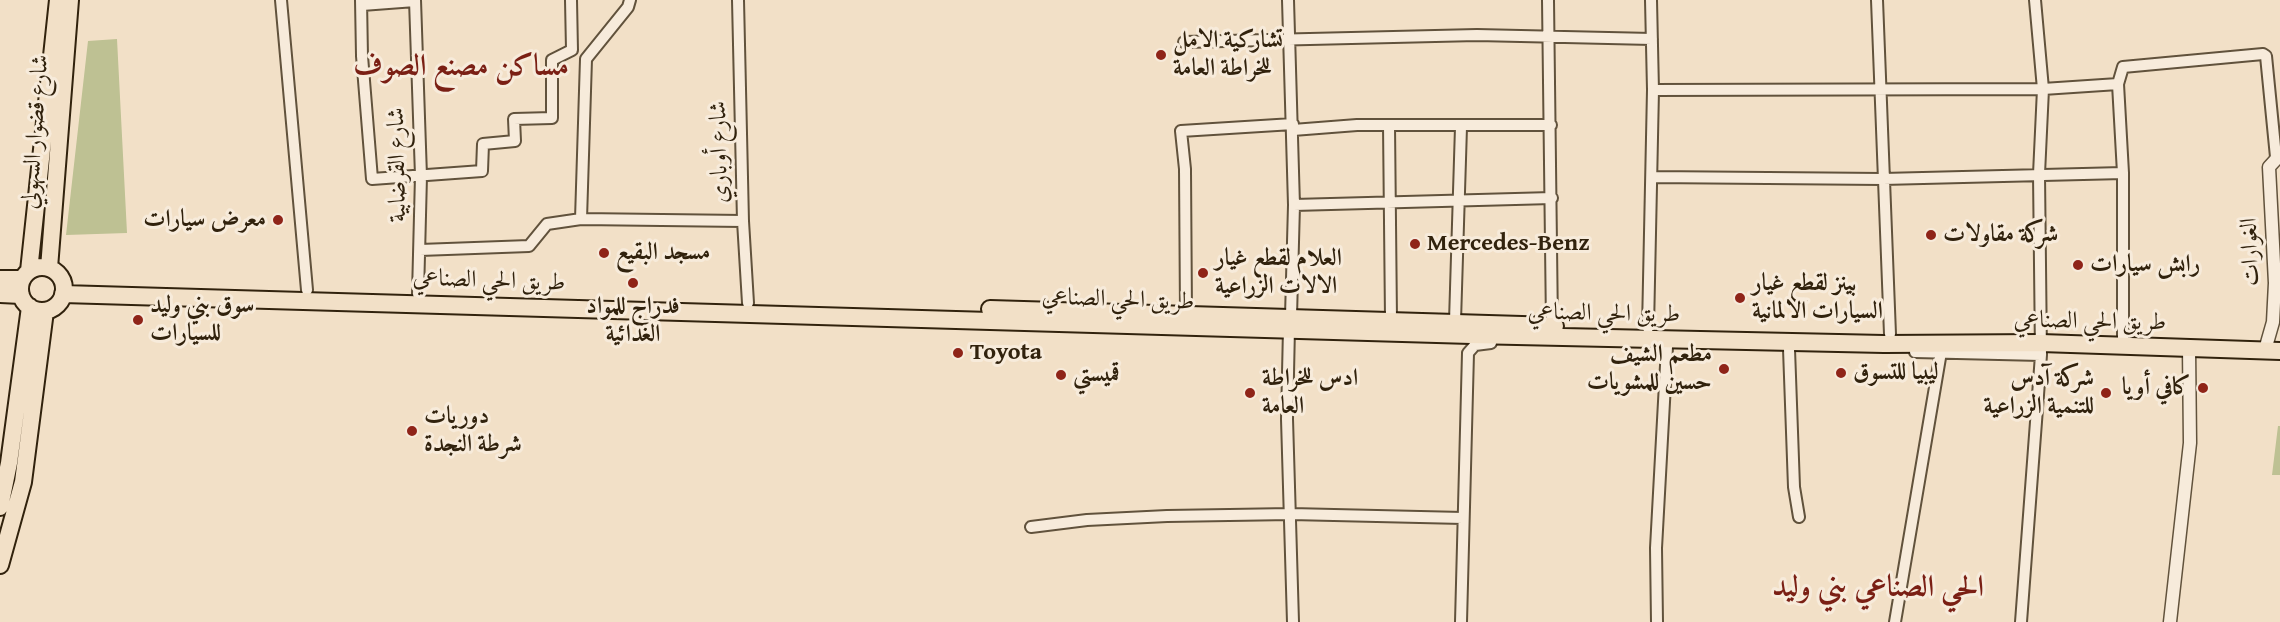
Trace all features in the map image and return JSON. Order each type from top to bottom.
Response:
[{"type":"highway","points":[[0,507],[9,463],[29,293],[58,0]]},
{"type":"highway","name":"شارع قضوار السهولي","points":[[49,268],[70,0]]},
{"type":"highway","points":[[0,279],[29,293],[55,307],[63,289],[58,274],[49,268],[39,267],[29,293],[23,482],[0,565]]},
{"type":"highway","points":[[63,289],[307,290],[1186,314],[1290,322],[1390,319],[1552,326],[1956,335],[2026,340],[2041,349]]},
{"type":"highway","name":"طريق الحي الصناعي","points":[[63,289],[1290,322],[1469,334],[2041,349],[2123,346],[2272,351]]},
{"type":"highway","points":[[0,294],[29,293]]},
{"type":"street","points":[[281,0],[307,290]]},
{"type":"street","points":[[571,0],[572,50]]},
{"type":"street","points":[[581,219],[586,59],[628,7],[630,0]]},
{"type":"street","name":"شارع أوباري","points":[[738,0],[743,221],[748,303]]},
{"type":"street","points":[[1288,0],[1294,205],[1287,419],[1293,622]]},
{"type":"street","points":[[1548,0],[1552,326]]},
{"type":"street","points":[[1648,328],[1653,90],[1651,0]]},
{"type":"street","points":[[1877,0],[1890,334]]},
{"type":"street","points":[[2020,622],[2041,349],[2039,174],[2043,89],[2035,0]]},
{"type":"street","points":[[415,1],[362,3],[362,56],[372,179],[482,171],[483,144],[515,141],[514,119],[552,118],[552,60],[572,50]]},
{"type":"street","name":"شارع القرضابية","points":[[415,1],[421,176],[418,294]]},
{"type":"street","points":[[1184,42],[1477,35],[1652,39]]},
{"type":"street","points":[[572,50],[586,59]]},
{"type":"street","points":[[2123,346],[2123,173],[2118,84],[2121,72],[2127,65],[2263,54],[2266,56],[2278,156]]},
{"type":"street","points":[[1653,90],[2043,89],[2118,84]]},
{"type":"street","points":[[1186,314],[1185,169],[1180,131],[1389,125],[1461,127],[1551,125]]},
{"type":"street","points":[[1389,125],[1390,319]]},
{"type":"street","points":[[1455,321],[1461,127]]},
{"type":"street","name":"الغوارات","points":[[2272,351],[2275,283],[2269,167],[2278,156]]},
{"type":"street","points":[[1652,177],[1883,179],[2123,173]]},
{"type":"street","points":[[1294,205],[1552,198]]},
{"type":"street","points":[[420,250],[529,246],[547,224],[581,219],[743,221]]},
{"type":"street","points":[[1461,622],[1469,334]]},
{"type":"street","points":[[1468,354],[1472,347],[1479,343],[1941,352],[2041,349]]},
{"type":"street","points":[[1657,622],[1656,548],[1667,347]]},
{"type":"street","points":[[2170,622],[2190,443],[2189,348]]},
{"type":"street","points":[[1789,349],[1794,487],[1799,517]]},
{"type":"street","points":[[1895,622],[1941,352]]},
{"type":"street","points":[[1031,527],[1087,520],[1291,514],[1463,518]]},
{"type":"green space","points":[[117,39],[127,233],[66,235],[88,41]]},
{"type":"green space","points":[[2278,426],[2280,426],[2280,475],[2272,475]]},
{"type":"place","name":"تشاركية الامل للخراطة العامة","points":[[1161,55]]},
{"type":"place","name":"معرض سيارات","points":[[278,220]]},
{"type":"place","name":"شركة مقاولات","points":[[1931,235]]},
{"type":"place","name":"Mercedes-Benz","points":[[1415,244]]},
{"type":"place","name":"مسجد البقيع","points":[[604,253]]},
{"type":"place","name":"رابش سيارات","points":[[2078,265]]},
{"type":"place","name":"العلام لقطع غيار الالات الزراعية","points":[[1203,273]]},
{"type":"place","name":"فدراج للمواد الغدائية","points":[[633,283]]},
{"type":"place","name":"بينز لقطع غيار السيارات الالمانية","points":[[1740,298]]},
{"type":"place","name":"سوق بني وليد للسيارات","points":[[138,320]]},
{"type":"place","name":"Toyota","points":[[958,353]]},
{"type":"place","name":"مطعم الشيف حسين للمشويات","points":[[1724,369]]},
{"type":"place","name":"ليبيا للتسوق","points":[[1841,373]]},
{"type":"place","name":"قميستي","points":[[1061,375]]},
{"type":"place","name":"كافي أويا","points":[[2203,388]]},
{"type":"place","name":"ادس للخراطة العامة","points":[[1250,393]]},
{"type":"place","name":"شركة آدس للتنمية الزراعية","points":[[2106,393]]},
{"type":"place","name":"دوريات شرطة النجدة","points":[[412,431]]},
{"type":"district","name":"مساكن مصنع الصوف","points":[[461,67]]},
{"type":"district","name":"الحي الصناعي بني وليد","points":[[1878,588]]}]
